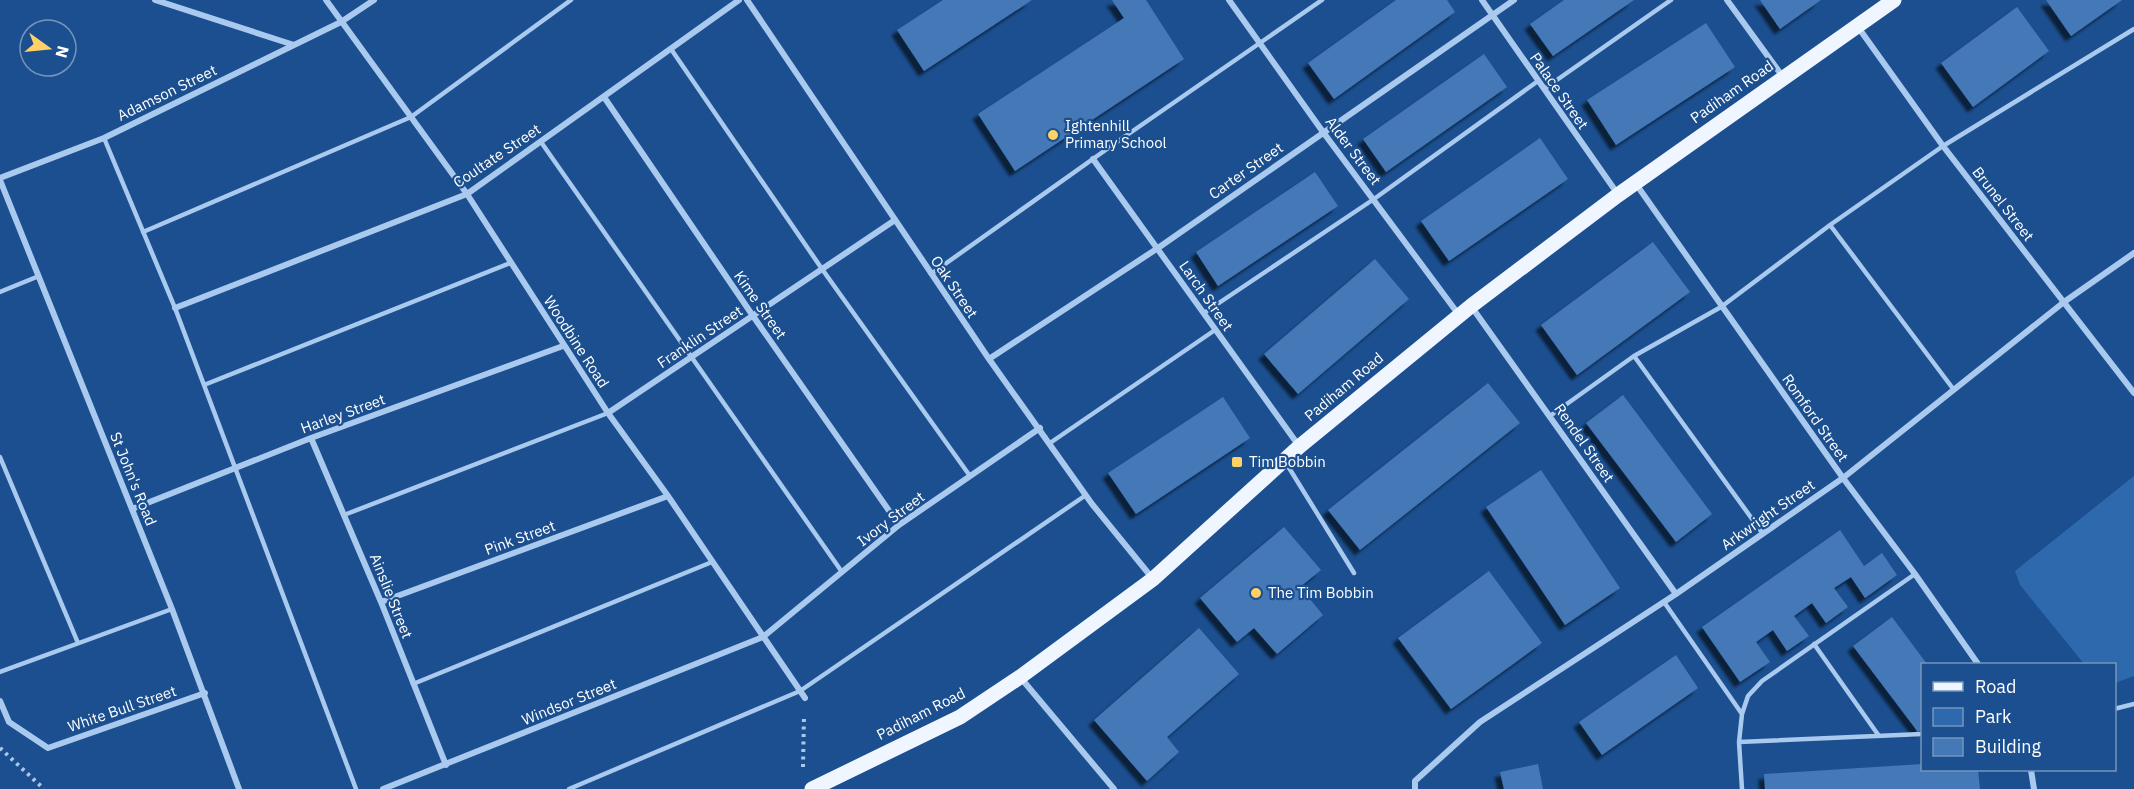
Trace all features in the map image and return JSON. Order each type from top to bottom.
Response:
[{"type":"main road","name":"Padiham Road","points":[[808,783],[960,717],[1020,677],[1153,579],[1300,446],[1465,310],[1618,195],[1894,0]]},
{"type":"street","points":[[155,0],[295,45]]},
{"type":"street","name":"Woodbine Road","points":[[326,0],[467,194],[608,413],[668,496],[805,698]]},
{"type":"street","name":"Adamson Street","points":[[0,179],[104,138],[341,22],[374,0]]},
{"type":"street","name":"Coultate Street","points":[[175,308],[467,194],[739,0]]},
{"type":"street","name":"Oak Street","points":[[747,0],[989,359],[1086,495],[1153,579]]},
{"type":"street","name":"Alder Street","points":[[1229,0],[1374,199],[1465,310]]},
{"type":"street","name":"Palace Street","points":[[1482,0],[1618,195]]},
{"type":"street","name":"Carter Street","points":[[989,359],[1158,248],[1514,0]]},
{"type":"street","points":[[1727,0],[1784,77]]},
{"type":"street","name":"Brunel Street","points":[[1857,26],[1943,146],[2134,393]]},
{"type":"street","name":"Kime Street","points":[[604,97],[899,525]]},
{"type":"street","name":"Larch Street","points":[[1093,159],[1300,446]]},
{"type":"street","name":"St John's Road","points":[[0,179],[205,693],[239,789]]},
{"type":"street","name":"Romford Street","points":[[1635,183],[1842,478],[1915,574],[1977,663]]},
{"type":"street","name":"Franklin Street","points":[[608,413],[895,220]]},
{"type":"street","name":"Arkwright Street","points":[[1415,789],[1415,781],[1479,722],[1676,594],[1842,478],[2064,302],[2134,253]]},
{"type":"street","name":"Rendel Street","points":[[1465,310],[1550,416],[1676,594]]},
{"type":"street","name":"Harley Street","points":[[132,509],[311,438],[563,345]]},
{"type":"street","name":"Ivory Street","points":[[763,636],[899,525],[1040,428]]},
{"type":"street","name":"Ainslie Street","points":[[311,438],[381,602],[446,765]]},
{"type":"street","name":"Pink Street","points":[[381,602],[668,496]]},
{"type":"street","name":"Windsor Street","points":[[383,789],[763,636]]},
{"type":"street","points":[[1020,677],[1114,789]]},
{"type":"street","name":"White Bull Street","points":[[0,701],[9,722],[48,748],[205,693]]},
{"type":"street","points":[[2031,771],[2034,789]]},
{"type":"lane","points":[[143,232],[411,117],[571,0]]},
{"type":"lane","points":[[931,274],[1322,0]]},
{"type":"lane","points":[[1544,89],[1671,0]]},
{"type":"lane","points":[[1550,416],[1634,356],[1721,307],[1830,225],[1943,146],[2134,29]]},
{"type":"lane","points":[[671,49],[822,269],[970,476]]},
{"type":"lane","points":[[1204,313],[1374,199],[1538,81]]},
{"type":"lane","points":[[104,138],[175,308],[356,789]]},
{"type":"lane","points":[[541,142],[842,573]]},
{"type":"lane","points":[[1830,225],[1954,390]]},
{"type":"lane","points":[[204,385],[510,263]]},
{"type":"lane","points":[[0,292],[39,276]]},
{"type":"lane","points":[[1050,443],[1215,330]]},
{"type":"lane","points":[[1634,356],[1763,534]]},
{"type":"lane","points":[[344,515],[608,413]]},
{"type":"lane","points":[[0,457],[78,643]]},
{"type":"lane","points":[[1284,460],[1354,573]]},
{"type":"lane","points":[[569,789],[800,691],[1086,495]]},
{"type":"lane","points":[[413,684],[712,562]]},
{"type":"lane","points":[[1742,789],[1739,742],[1742,714],[1748,696],[1762,681],[1915,574]]},
{"type":"lane","points":[[1664,602],[1742,714]]},
{"type":"lane","points":[[0,672],[172,609]]},
{"type":"lane","points":[[1814,644],[1879,736]]},
{"type":"lane","points":[[2116,709],[2134,704]]},
{"type":"lane","points":[[1739,742],[1921,734]]},
{"type":"path","points":[[805,698],[808,783]]},
{"type":"path","points":[[0,748],[44,789]]},
{"type":"green space","points":[[2134,476],[2134,676],[2116,683],[2116,663],[2083,663],[2020,585],[2015,571]]},
{"type":"building","points":[[943,0],[1032,0],[924,71],[897,30]]},
{"type":"building","points":[[1112,0],[1146,0],[1184,59],[1015,171],[978,114],[1124,18]]},
{"type":"building","points":[[1396,0],[1447,0],[1455,12],[1334,99],[1308,63]]},
{"type":"building","points":[[1564,0],[1634,0],[1553,56],[1530,24]]},
{"type":"building","points":[[1760,0],[1821,0],[1780,29]]},
{"type":"building","points":[[2046,0],[2122,0],[2071,36]]},
{"type":"building","points":[[2017,7],[2049,51],[1973,107],[1941,63]]},
{"type":"building","points":[[1706,23],[1735,67],[1616,145],[1587,100]]},
{"type":"building","points":[[1484,54],[1507,87],[1386,172],[1363,139]]},
{"type":"building","points":[[1540,138],[1568,179],[1449,261],[1421,221]]},
{"type":"building","points":[[1315,172],[1338,206],[1218,286],[1196,252]]},
{"type":"building","points":[[1653,242],[1690,292],[1577,375],[1541,325]]},
{"type":"building","points":[[1375,259],[1409,299],[1298,394],[1264,354]]},
{"type":"building","points":[[1488,383],[1520,423],[1360,550],[1328,510]]},
{"type":"building","points":[[1623,395],[1712,514],[1676,542],[1586,423]]},
{"type":"building","points":[[1223,397],[1250,438],[1136,514],[1108,473]]},
{"type":"building","points":[[1541,470],[1620,588],[1565,625],[1486,507]]},
{"type":"building","name":"The Tim Bobbin","points":[[1284,527],[1321,570],[1300,587],[1323,615],[1277,654],[1254,628],[1237,642],[1200,598]]},
{"type":"building","points":[[1840,530],[1864,566],[1882,553],[1897,575],[1865,598],[1851,577],[1834,588],[1848,607],[1826,623],[1812,603],[1794,616],[1809,636],[1787,651],[1773,630],[1756,642],[1770,662],[1740,682],[1702,627]]},
{"type":"building","points":[[1489,571],[1542,643],[1451,709],[1398,638]]},
{"type":"building","points":[[1892,617],[1926,663],[1921,663],[1921,730],[1918,732],[1853,646]]},
{"type":"building","points":[[1199,628],[1239,674],[1167,737],[1179,752],[1147,781],[1094,720]]},
{"type":"building","points":[[1676,655],[1698,688],[1602,755],[1579,722]]},
{"type":"building","points":[[1538,764],[1543,789],[1504,789],[1500,772]]},
{"type":"building","points":[[1921,764],[1921,771],[1978,771],[1980,789],[1765,789],[1764,774]]},
{"type":"place","name":"Ightenhill Primary School","points":[[1053,135]]},
{"type":"place","name":"Tim Bobbin","points":[[1237,462]]},
{"type":"place","name":"The Tim Bobbin","points":[[1256,593]]}]
